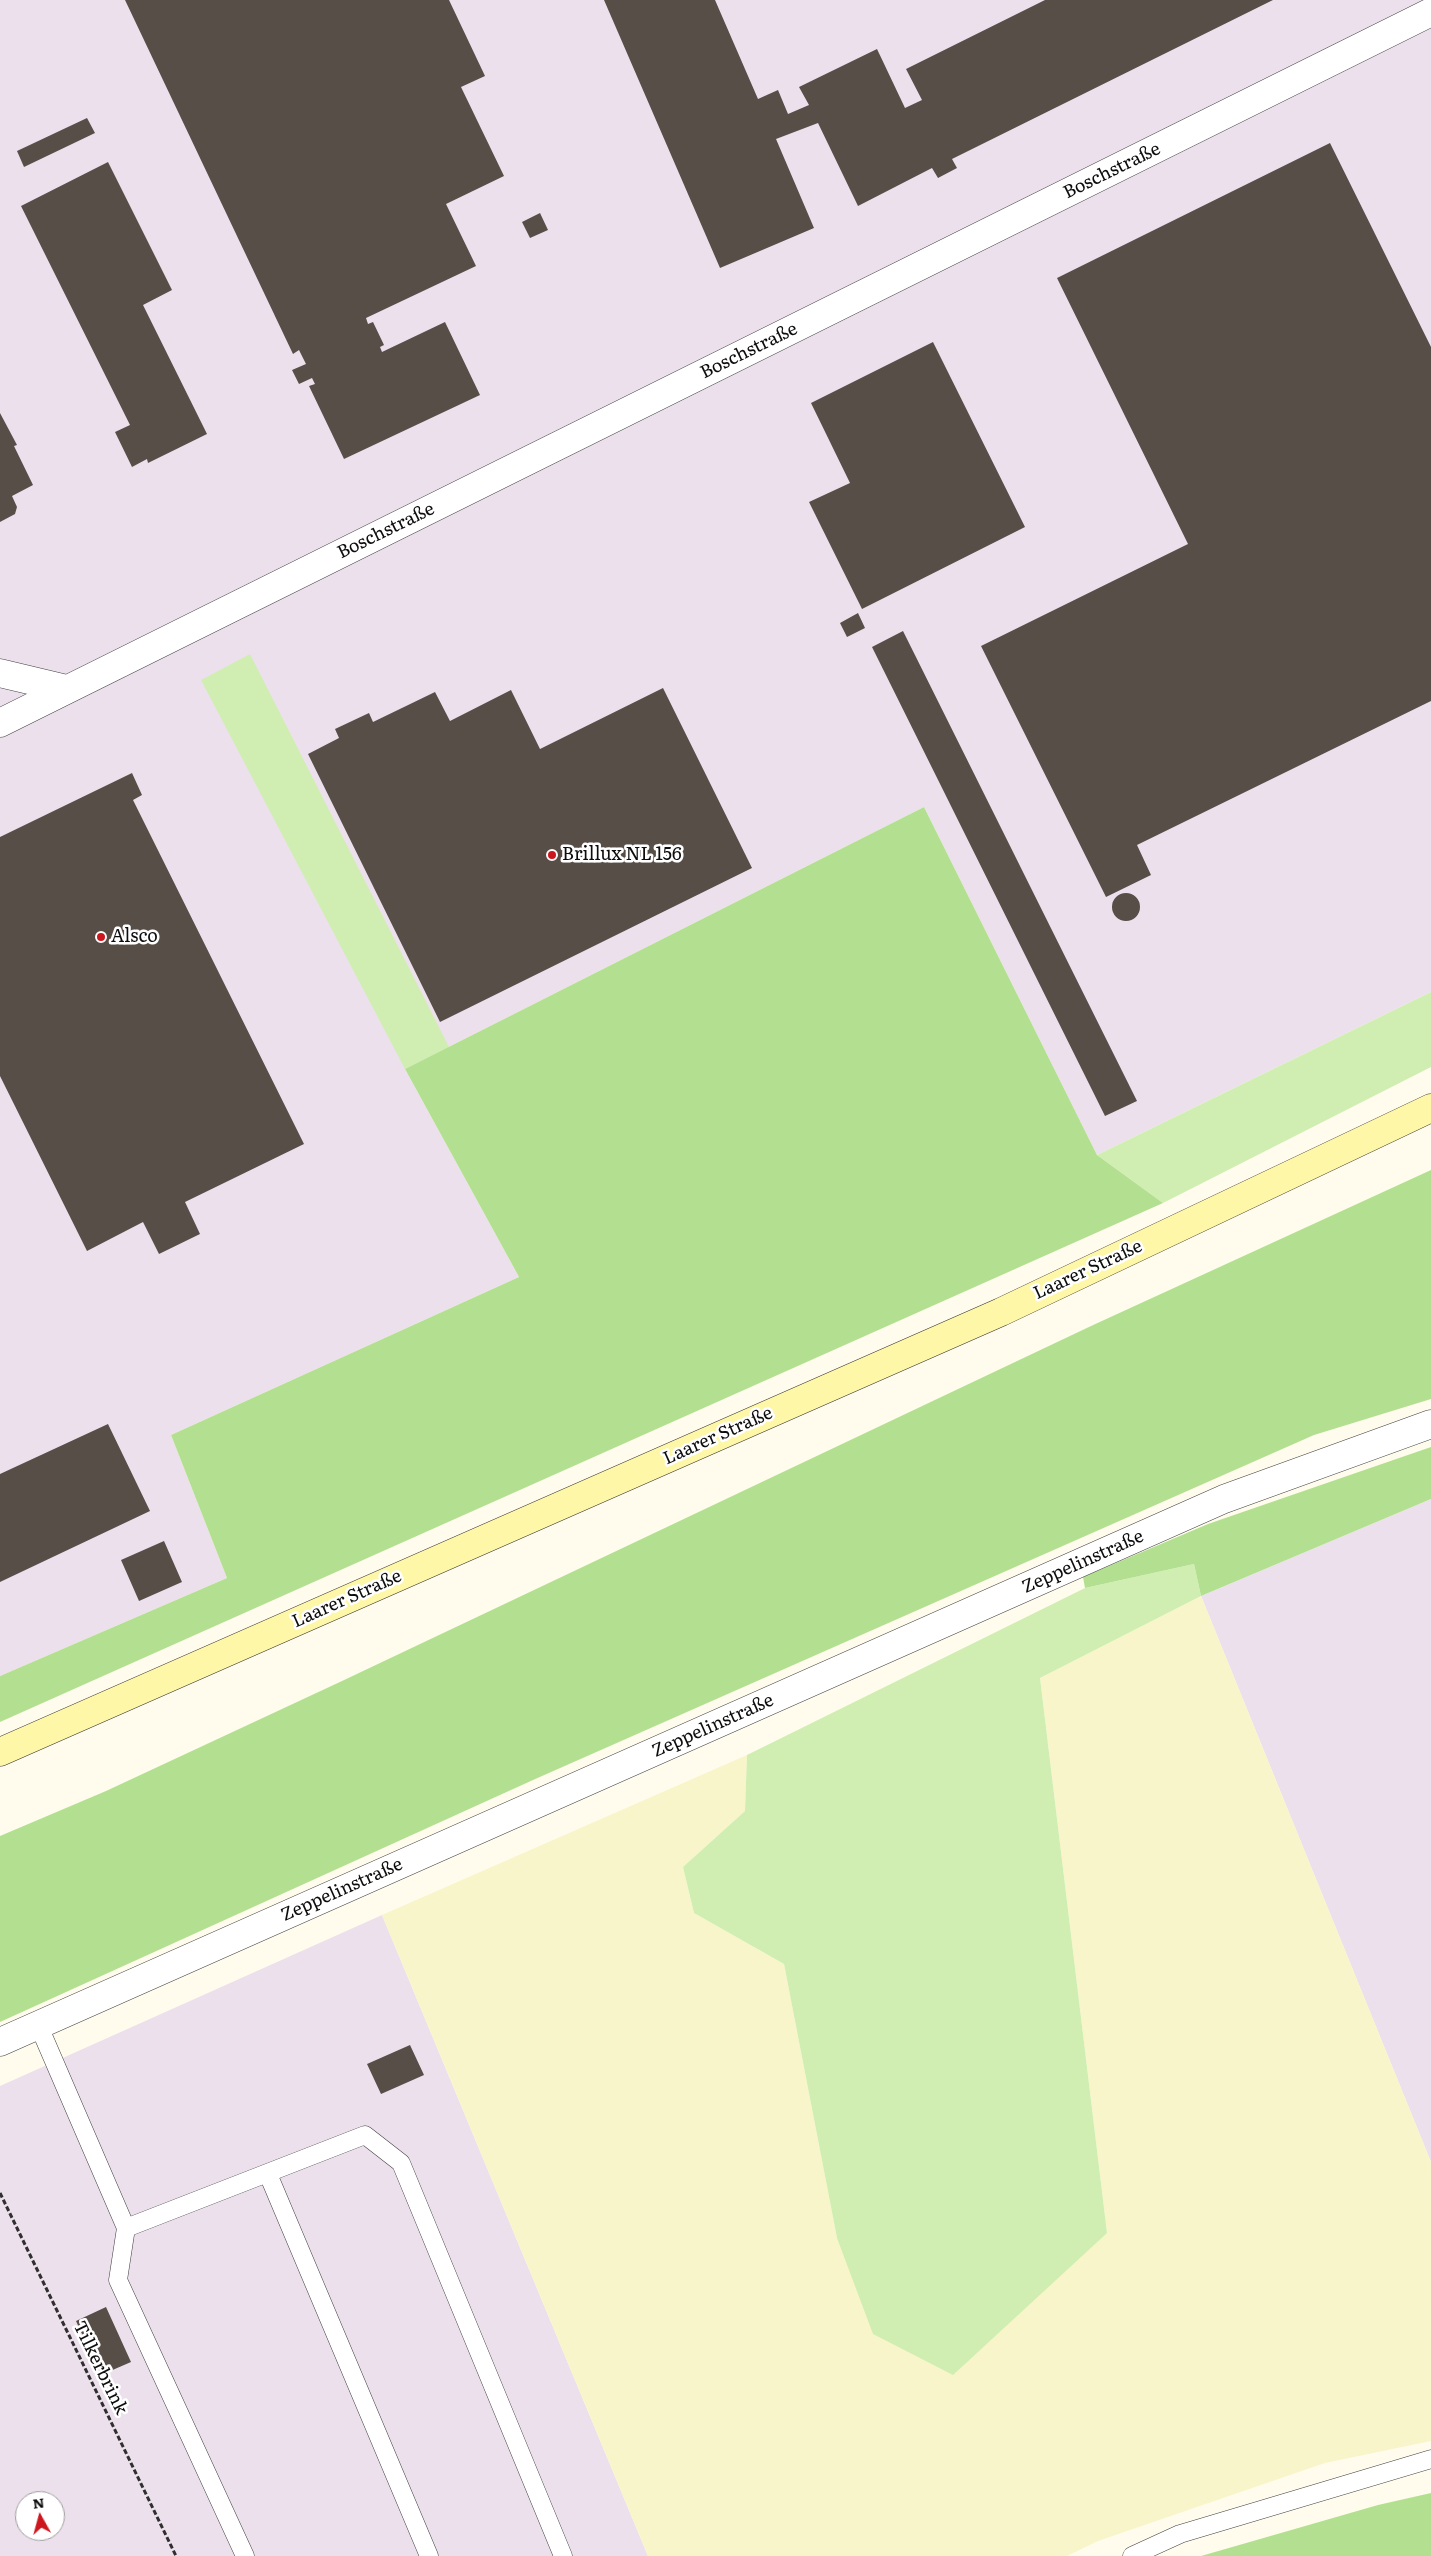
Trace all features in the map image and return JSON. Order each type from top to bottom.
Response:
[{"type":"main road","name":"Laarer Straße","points":[[0,1752],[1001,1312],[1431,1108]]},
{"type":"street","name":"Boschstraße","points":[[0,723],[1431,12]]},
{"type":"street","points":[[0,673],[67,689]]},
{"type":"street","name":"Zeppelinstraße","points":[[0,2042],[1224,1499],[1431,1424]]},
{"type":"lane","points":[[38,2024],[126,2228],[118,2280],[245,2556]]},
{"type":"lane","points":[[126,2228],[365,2135],[401,2163],[563,2556]]},
{"type":"lane","points":[[268,2174],[429,2556]]},
{"type":"lane","points":[[1132,2556],[1180,2534],[1431,2459]]},
{"type":"path","name":"Tilkerbrink","points":[[0,2192],[176,2556]]},
{"type":"shaded area","points":[[0,0],[1431,0],[1431,992],[1097,1155],[924,807],[405,1069],[519,1277],[171,1435],[227,1578],[0,1676]]},
{"type":"shaded area","points":[[1431,1499],[1431,2162],[1201,1596]]},
{"type":"shaded area","points":[[1201,1596],[1431,2162],[1431,2441],[1325,2463],[1098,2541],[1067,2556],[648,2556],[382,1915],[747,1755],[745,1811],[683,1867],[694,1913],[784,1964],[837,2238],[1107,2233],[1040,1678]]},
{"type":"shaded area","points":[[382,1915],[648,2556],[0,2556],[0,2086]]},
{"type":"green space","points":[[250,654],[449,1047],[405,1069],[201,680]]},
{"type":"green space","points":[[924,807],[1097,1155],[1163,1203],[0,1722],[0,1676],[227,1578],[171,1435],[519,1277],[405,1069]]},
{"type":"green space","points":[[1431,992],[1431,1067],[1163,1203],[1097,1155]]},
{"type":"green space","points":[[1431,1170],[1431,1399],[1314,1435],[533,1780],[0,2022],[0,1836],[106,1791],[1091,1326]]},
{"type":"green space","points":[[1431,1447],[1431,1499],[1201,1596],[1194,1564],[1085,1588],[1083,1577],[1208,1524]]},
{"type":"green space","points":[[1194,1564],[1201,1596],[1040,1678],[1107,2233],[953,2375],[873,2334],[837,2238],[784,1964],[694,1913],[683,1867],[745,1811],[747,1755],[1085,1588]]},
{"type":"green space","points":[[1431,2493],[1431,2556],[1201,2556],[1378,2505]]},
{"type":"building","points":[[125,0],[449,0],[485,76],[461,87],[504,176],[446,204],[476,266],[366,318],[368,324],[373,322],[384,345],[380,347],[382,352],[445,322],[480,395],[344,459],[309,386],[315,384],[312,378],[299,384],[292,370],[306,364],[299,350],[293,354]]},
{"type":"building","points":[[604,0],[715,0],[758,99],[778,90],[788,114],[809,105],[799,87],[877,49],[905,108],[922,100],[906,69],[1045,0],[1273,0],[952,159],[957,168],[938,178],[932,168],[858,206],[818,123],[776,139],[814,228],[720,268]]},
{"type":"building","points":[[87,118],[95,133],[24,167],[17,151]]},
{"type":"building","points":[[1330,143],[1431,347],[1431,701],[1137,845],[1151,875],[1106,897],[981,646],[1188,544],[1057,278]]},
{"type":"building","points":[[108,162],[172,290],[143,305],[207,434],[148,463],[147,459],[132,467],[115,432],[130,425],[21,206]]},
{"type":"building","points":[[540,213],[548,230],[530,238],[522,222]]},
{"type":"building","points":[[933,342],[1025,527],[862,609],[809,502],[850,483],[811,403]]},
{"type":"building","points":[[0,413],[17,445],[14,446],[33,485],[12,496],[17,507],[15,514],[0,522]]},
{"type":"building","points":[[858,613],[865,628],[847,637],[840,623]]},
{"type":"building","points":[[903,631],[1137,1101],[1105,1116],[872,647]]},
{"type":"building","name":"Brillux NL 156","points":[[663,688],[752,868],[440,1022],[308,754],[339,738],[335,729],[369,713],[373,722],[435,692],[450,721],[511,690],[540,749]]},
{"type":"building","name":"Alsco","points":[[132,773],[142,795],[133,800],[304,1144],[185,1202],[200,1234],[159,1254],[143,1222],[87,1251],[0,1076],[0,837]]},
{"type":"building","points":[[1126,893],[1136,897],[1140,907],[1136,917],[1126,921],[1116,917],[1112,907],[1116,897]]},
{"type":"building","points":[[108,1424],[150,1511],[0,1582],[0,1474]]},
{"type":"building","points":[[164,1541],[182,1582],[139,1601],[121,1560]]},
{"type":"building","points":[[410,2045],[424,2075],[381,2094],[367,2064]]},
{"type":"building","points":[[106,2307],[131,2362],[101,2375],[76,2321]]},
{"type":"place","name":"Brillux NL 156","points":[[552,855]]},
{"type":"place","name":"Alsco","points":[[101,937]]}]
